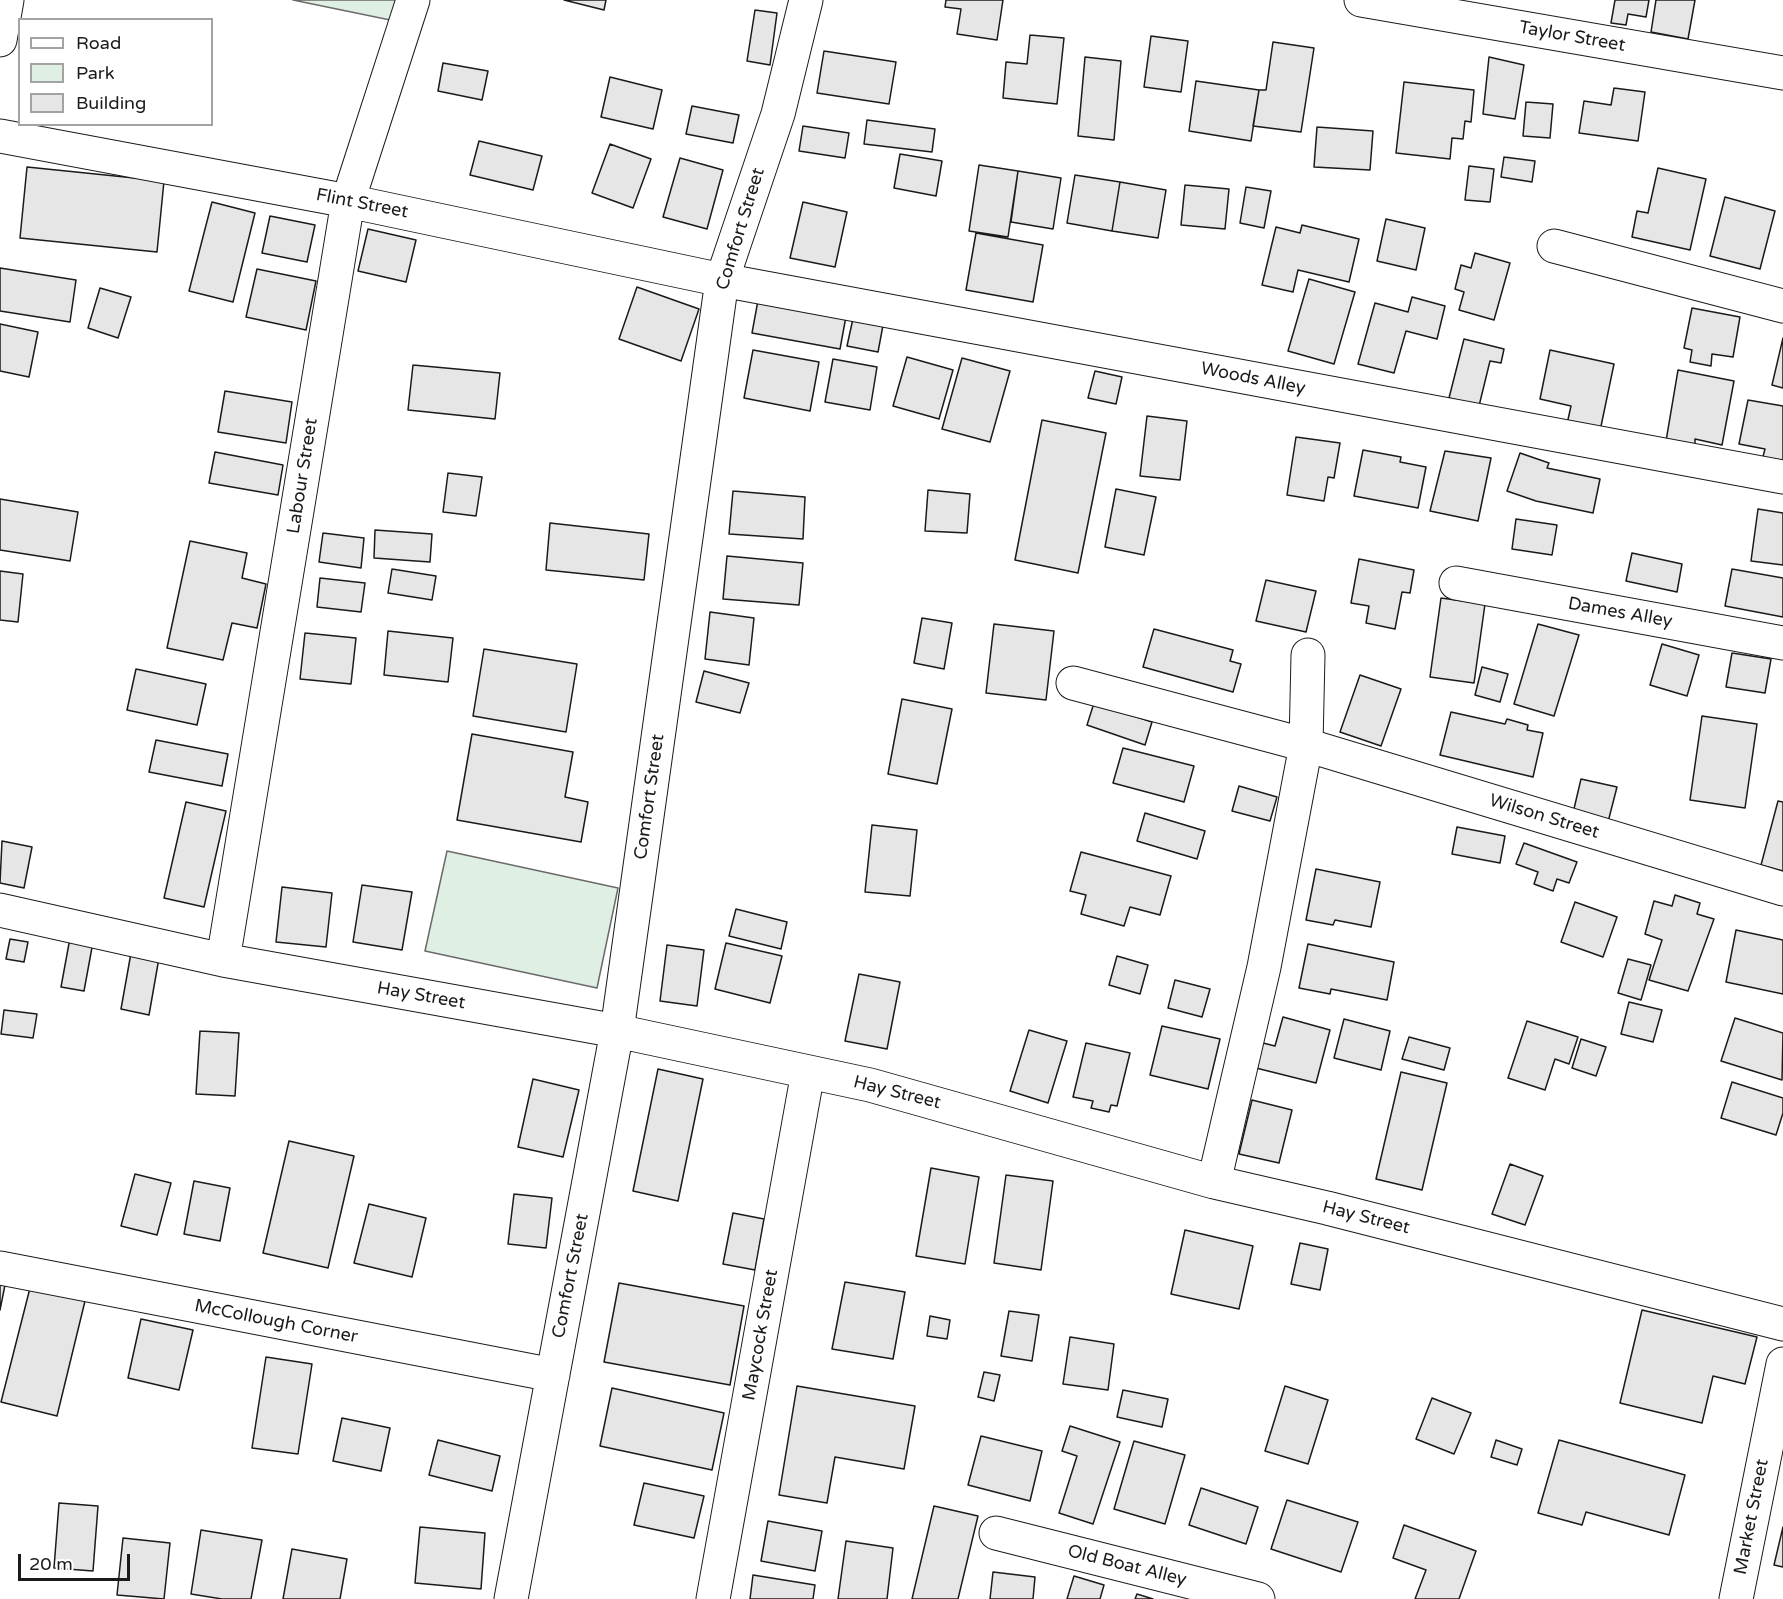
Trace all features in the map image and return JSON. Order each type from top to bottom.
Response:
[{"type":"street","points":[[0,40],[7,0]]},
{"type":"street","name":"Labour Street","points":[[223,960],[348,201],[413,0]]},
{"type":"street","name":"Comfort Street","points":[[511,1599],[617,1031],[722,280],[778,114],[806,0]]},
{"type":"street","name":"Taylor Street","points":[[1361,0],[1783,74]]},
{"type":"street","name":"Flint Street","points":[[0,136],[348,201],[722,280]]},
{"type":"street","points":[[1554,246],[1783,306]]},
{"type":"street","name":"Woods Alley","points":[[722,280],[1783,477]]},
{"type":"street","name":"Dames Alley","points":[[1456,583],[1783,643]]},
{"type":"street","points":[[1214,1182],[1264,967],[1306,745],[1308,655]]},
{"type":"street","name":"Wilson Street","points":[[1073,682],[1306,745],[1783,889]]},
{"type":"street","name":"Hay Street","points":[[0,910],[223,960],[617,1031],[808,1072],[928,1101],[1214,1182],[1327,1208],[1783,1324]]},
{"type":"street","name":"Maycock Street","points":[[713,1599],[808,1072]]},
{"type":"street","name":"McCollough Corner","points":[[0,1268],[553,1375]]},
{"type":"street","name":"Market Street","points":[[1736,1599],[1783,1364]]},
{"type":"street","name":"Old Boat Alley","points":[[996,1533],[1258,1599]]},
{"type":"green space","points":[[293,0],[400,0],[395,21]]},
{"type":"green space","points":[[447,851],[618,888],[597,988],[425,951]]},
{"type":"building","points":[[564,0],[606,0],[604,10]]},
{"type":"building","points":[[946,0],[1003,0],[997,40],[957,34],[961,9],[945,7]]},
{"type":"building","points":[[1615,0],[1649,0],[1646,17],[1628,14],[1626,25],[1611,23]]},
{"type":"building","points":[[1656,0],[1695,0],[1688,39],[1651,32]]},
{"type":"building","points":[[755,10],[777,13],[770,65],[747,61]]},
{"type":"building","points":[[1030,35],[1064,38],[1057,104],[1003,98],[1006,62],[1027,64]]},
{"type":"building","points":[[1151,36],[1188,41],[1181,92],[1144,87]]},
{"type":"building","points":[[1273,42],[1314,48],[1301,132],[1253,126],[1259,90],[1266,90]]},
{"type":"building","points":[[824,51],[896,62],[889,104],[817,93]]},
{"type":"building","points":[[1085,57],[1121,61],[1114,140],[1078,136]]},
{"type":"building","points":[[1489,57],[1524,65],[1515,119],[1483,114]]},
{"type":"building","points":[[443,63],[488,71],[482,100],[438,91]]},
{"type":"building","points":[[610,77],[662,90],[653,129],[601,117]]},
{"type":"building","points":[[1196,81],[1259,90],[1251,141],[1189,131]]},
{"type":"building","points":[[1404,82],[1474,90],[1471,122],[1465,121],[1463,139],[1452,138],[1450,159],[1396,153]]},
{"type":"building","points":[[1614,88],[1645,92],[1638,141],[1579,133],[1584,101],[1611,105]]},
{"type":"building","points":[[1526,102],[1553,104],[1550,138],[1523,136]]},
{"type":"building","points":[[692,106],[739,115],[733,143],[686,134]]},
{"type":"building","points":[[867,120],[935,129],[932,152],[864,144]]},
{"type":"building","points":[[803,126],[849,133],[845,158],[799,151]]},
{"type":"building","points":[[1317,127],[1373,131],[1370,170],[1314,167]]},
{"type":"building","points":[[479,141],[542,156],[533,190],[470,175]]},
{"type":"building","points":[[610,144],[651,159],[633,208],[592,193]]},
{"type":"building","points":[[900,154],[942,161],[936,196],[894,188]]},
{"type":"building","points":[[1504,157],[1535,161],[1532,182],[1501,177]]},
{"type":"building","points":[[680,158],[723,170],[707,229],[663,217]]},
{"type":"building","points":[[979,165],[1018,171],[1008,237],[969,231]]},
{"type":"building","points":[[1469,166],[1494,169],[1490,202],[1465,200]]},
{"type":"building","points":[[27,167],[164,181],[157,252],[20,238]]},
{"type":"building","points":[[1658,168],[1706,179],[1690,250],[1632,237],[1637,211],[1648,213]]},
{"type":"building","points":[[1018,171],[1061,178],[1053,229],[1011,222]]},
{"type":"building","points":[[1075,175],[1120,182],[1112,231],[1067,223]]},
{"type":"building","points":[[1120,182],[1166,190],[1158,238],[1112,231]]},
{"type":"building","points":[[1185,185],[1229,189],[1225,229],[1181,225]]},
{"type":"building","points":[[1246,187],[1271,191],[1264,228],[1240,223]]},
{"type":"building","points":[[1725,197],[1775,211],[1760,269],[1710,256]]},
{"type":"building","points":[[212,202],[255,213],[233,302],[189,291]]},
{"type":"building","points":[[803,202],[847,212],[835,267],[790,258]]},
{"type":"building","points":[[270,216],[315,225],[307,262],[262,253]]},
{"type":"building","points":[[1386,219],[1425,228],[1416,270],[1377,261]]},
{"type":"building","points":[[1302,225],[1359,239],[1349,282],[1298,270],[1293,292],[1262,285],[1276,227],[1300,233]]},
{"type":"building","points":[[368,229],[416,240],[406,282],[358,271]]},
{"type":"building","points":[[976,233],[1043,245],[1033,302],[966,290]]},
{"type":"building","points":[[1475,253],[1510,263],[1494,320],[1459,310],[1464,292],[1455,289],[1461,265],[1471,268]]},
{"type":"building","points":[[0,268],[76,280],[70,322],[0,311]]},
{"type":"building","points":[[257,269],[316,281],[306,330],[246,317]]},
{"type":"building","points":[[1309,279],[1355,292],[1334,364],[1288,351]]},
{"type":"building","points":[[637,287],[699,309],[681,361],[619,339]]},
{"type":"building","points":[[100,288],[131,297],[118,338],[88,328]]},
{"type":"building","points":[[759,295],[847,311],[840,349],[752,333]]},
{"type":"building","points":[[1412,297],[1445,306],[1437,339],[1406,331],[1394,373],[1358,364],[1375,303],[1408,312]]},
{"type":"building","points":[[1692,308],[1740,317],[1733,357],[1712,354],[1711,366],[1690,362],[1692,350],[1684,348]]},
{"type":"building","points":[[854,314],[884,320],[878,352],[847,346]]},
{"type":"building","points":[[0,324],[38,332],[29,377],[0,371]]},
{"type":"building","points":[[1783,338],[1783,388],[1772,385]]},
{"type":"building","points":[[1464,339],[1504,349],[1501,363],[1490,361],[1479,406],[1449,398]]},
{"type":"building","points":[[753,350],[819,362],[810,411],[744,398]]},
{"type":"building","points":[[1550,350],[1614,364],[1600,431],[1567,424],[1571,406],[1540,399]]},
{"type":"building","points":[[907,357],[953,370],[939,419],[893,406]]},
{"type":"building","points":[[962,358],[1010,371],[990,442],[942,429]]},
{"type":"building","points":[[833,359],[877,367],[870,410],[825,402]]},
{"type":"building","points":[[413,365],[500,373],[495,419],[408,410]]},
{"type":"building","points":[[1678,370],[1734,381],[1722,445],[1695,439],[1695,446],[1666,441]]},
{"type":"building","points":[[1095,371],[1122,377],[1116,404],[1088,398]]},
{"type":"building","points":[[225,391],[292,402],[286,443],[218,432]]},
{"type":"building","points":[[1748,400],[1783,406],[1783,469],[1761,464],[1765,449],[1739,444]]},
{"type":"building","points":[[1147,416],[1187,421],[1180,480],[1140,476]]},
{"type":"building","points":[[1042,420],[1106,433],[1078,573],[1015,560]]},
{"type":"building","points":[[1296,437],[1340,443],[1334,478],[1328,477],[1324,501],[1287,495]]},
{"type":"building","points":[[1363,450],[1401,457],[1400,462],[1426,467],[1418,508],[1354,496]]},
{"type":"building","points":[[1445,451],[1491,458],[1478,521],[1430,511]]},
{"type":"building","points":[[215,452],[283,465],[278,495],[209,483]]},
{"type":"building","points":[[1520,453],[1549,463],[1547,468],[1600,479],[1593,513],[1536,501],[1507,491]]},
{"type":"building","points":[[448,473],[482,477],[476,516],[443,512]]},
{"type":"building","points":[[1116,489],[1156,497],[1144,555],[1105,547]]},
{"type":"building","points":[[928,490],[970,494],[967,533],[925,531]]},
{"type":"building","points":[[733,491],[805,497],[803,539],[729,534]]},
{"type":"building","points":[[0,499],[78,512],[70,561],[0,550]]},
{"type":"building","points":[[1758,509],[1783,513],[1783,565],[1751,561]]},
{"type":"building","points":[[1516,519],[1557,525],[1552,555],[1512,549]]},
{"type":"building","points":[[550,523],[649,534],[644,580],[546,570]]},
{"type":"building","points":[[375,530],[432,534],[430,562],[374,558]]},
{"type":"building","points":[[323,533],[364,538],[361,568],[319,562]]},
{"type":"building","points":[[190,541],[247,553],[242,578],[266,584],[257,628],[232,623],[223,660],[167,648]]},
{"type":"building","points":[[1632,553],[1682,564],[1677,592],[1626,581]]},
{"type":"building","points":[[727,556],[803,563],[799,605],[723,599]]},
{"type":"building","points":[[1359,559],[1414,570],[1410,593],[1402,592],[1395,629],[1366,623],[1369,606],[1351,603]]},
{"type":"building","points":[[392,569],[436,576],[432,600],[388,593]]},
{"type":"building","points":[[1732,569],[1783,578],[1783,617],[1725,606]]},
{"type":"building","points":[[0,571],[23,574],[18,622],[0,620]]},
{"type":"building","points":[[320,578],[365,583],[361,612],[317,607]]},
{"type":"building","points":[[1266,580],[1316,591],[1306,632],[1256,621]]},
{"type":"building","points":[[1441,598],[1485,604],[1474,683],[1430,677]]},
{"type":"building","points":[[710,612],[754,618],[749,665],[705,659]]},
{"type":"building","points":[[922,618],[952,623],[944,669],[914,663]]},
{"type":"building","points":[[994,624],[1054,631],[1046,700],[986,693]]},
{"type":"building","points":[[1538,624],[1579,635],[1554,716],[1514,704]]},
{"type":"building","points":[[1154,629],[1233,650],[1230,661],[1241,664],[1233,692],[1143,667]]},
{"type":"building","points":[[388,631],[453,638],[448,682],[384,675]]},
{"type":"building","points":[[305,633],[356,638],[351,684],[300,679]]},
{"type":"building","points":[[1662,644],[1699,655],[1687,696],[1650,685]]},
{"type":"building","points":[[484,649],[577,664],[566,732],[473,716]]},
{"type":"building","points":[[1732,653],[1771,659],[1765,693],[1726,687]]},
{"type":"building","points":[[1482,667],[1508,674],[1500,702],[1475,695]]},
{"type":"building","points":[[136,669],[206,684],[197,725],[127,710]]},
{"type":"building","points":[[704,671],[749,683],[740,713],[696,702]]},
{"type":"building","points":[[1360,675],[1401,689],[1381,746],[1340,732]]},
{"type":"building","points":[[902,699],[952,709],[937,784],[888,774]]},
{"type":"building","points":[[1094,703],[1152,722],[1145,745],[1087,725]]},
{"type":"building","points":[[1451,712],[1505,724],[1507,719],[1528,725],[1527,730],[1543,733],[1533,777],[1440,755]]},
{"type":"building","points":[[1702,716],[1757,724],[1745,808],[1690,800]]},
{"type":"building","points":[[472,734],[573,752],[565,797],[588,802],[581,842],[457,820]]},
{"type":"building","points":[[156,740],[228,754],[222,786],[149,772]]},
{"type":"building","points":[[1123,748],[1194,766],[1184,802],[1113,783]]},
{"type":"building","points":[[1581,779],[1617,787],[1608,822],[1573,813]]},
{"type":"building","points":[[1239,786],[1277,797],[1270,821],[1232,811]]},
{"type":"building","points":[[1778,801],[1783,802],[1783,871],[1761,865]]},
{"type":"building","points":[[186,802],[226,811],[204,907],[164,898]]},
{"type":"building","points":[[1145,813],[1205,831],[1197,859],[1137,841]]},
{"type":"building","points":[[872,825],[917,830],[910,896],[865,892]]},
{"type":"building","points":[[1457,827],[1505,836],[1500,863],[1452,854]]},
{"type":"building","points":[[2,841],[32,847],[24,888],[0,883]]},
{"type":"building","points":[[1524,843],[1577,862],[1569,883],[1557,879],[1553,891],[1534,884],[1538,872],[1516,864]]},
{"type":"building","points":[[1081,852],[1171,876],[1160,915],[1130,907],[1124,926],[1081,914],[1086,895],[1070,891]]},
{"type":"building","points":[[1316,869],[1380,882],[1371,927],[1335,920],[1333,925],[1306,920]]},
{"type":"building","points":[[362,885],[412,892],[402,950],[353,942]]},
{"type":"building","points":[[282,887],[332,893],[326,947],[276,942]]},
{"type":"building","points":[[1675,895],[1700,903],[1697,914],[1714,919],[1688,991],[1649,980],[1662,940],[1645,934],[1654,901],[1672,906]]},
{"type":"building","points":[[1575,902],[1617,917],[1603,957],[1561,942]]},
{"type":"building","points":[[736,909],[787,922],[781,949],[729,936]]},
{"type":"building","points":[[1736,930],[1783,940],[1783,994],[1726,982]]},
{"type":"building","points":[[70,938],[93,942],[84,991],[61,987]]},
{"type":"building","points":[[10,939],[28,942],[24,962],[6,959]]},
{"type":"building","points":[[726,943],[782,956],[770,1003],[715,989]]},
{"type":"building","points":[[1308,944],[1394,962],[1387,1000],[1331,989],[1330,994],[1299,988]]},
{"type":"building","points":[[667,945],[704,950],[697,1006],[660,1001]]},
{"type":"building","points":[[131,953],[159,958],[149,1015],[121,1009]]},
{"type":"building","points":[[1117,956],[1148,965],[1140,994],[1109,985]]},
{"type":"building","points":[[1628,959],[1651,965],[1641,1000],[1618,993]]},
{"type":"building","points":[[859,974],[900,982],[887,1049],[845,1041]]},
{"type":"building","points":[[1175,980],[1210,989],[1202,1017],[1168,1008]]},
{"type":"building","points":[[1629,1002],[1662,1010],[1653,1042],[1621,1034]]},
{"type":"building","points":[[4,1010],[37,1014],[33,1038],[1,1034]]},
{"type":"building","points":[[1283,1017],[1330,1030],[1316,1083],[1256,1068],[1263,1043],[1275,1046]]},
{"type":"building","points":[[1735,1018],[1783,1033],[1782,1080],[1721,1061]]},
{"type":"building","points":[[1344,1019],[1390,1031],[1381,1070],[1334,1058]]},
{"type":"building","points":[[1527,1021],[1578,1037],[1569,1064],[1555,1059],[1545,1090],[1508,1078]]},
{"type":"building","points":[[1162,1026],[1220,1039],[1208,1089],[1150,1075]]},
{"type":"building","points":[[1029,1030],[1067,1041],[1048,1103],[1010,1091]]},
{"type":"building","points":[[200,1031],[239,1033],[235,1096],[196,1094]]},
{"type":"building","points":[[1409,1037],[1450,1048],[1444,1070],[1402,1059]]},
{"type":"building","points":[[1581,1039],[1606,1047],[1596,1076],[1572,1068]]},
{"type":"building","points":[[1086,1043],[1130,1053],[1117,1106],[1111,1105],[1109,1112],[1091,1108],[1093,1101],[1073,1097]]},
{"type":"building","points":[[658,1069],[703,1079],[678,1201],[633,1191]]},
{"type":"building","points":[[1401,1072],[1447,1083],[1422,1190],[1376,1179]]},
{"type":"building","points":[[533,1079],[579,1090],[563,1157],[518,1147]]},
{"type":"building","points":[[1732,1082],[1783,1098],[1783,1113],[1776,1135],[1721,1118]]},
{"type":"building","points":[[1252,1100],[1292,1110],[1279,1163],[1239,1154]]},
{"type":"building","points":[[289,1141],[354,1156],[328,1268],[263,1253]]},
{"type":"building","points":[[1510,1164],[1543,1176],[1525,1225],[1492,1214]]},
{"type":"building","points":[[931,1168],[979,1177],[965,1264],[916,1256]]},
{"type":"building","points":[[135,1174],[171,1183],[157,1235],[121,1226]]},
{"type":"building","points":[[1006,1175],[1053,1181],[1041,1270],[994,1263]]},
{"type":"building","points":[[194,1181],[230,1188],[220,1241],[184,1234]]},
{"type":"building","points":[[514,1194],[552,1198],[546,1248],[508,1244]]},
{"type":"building","points":[[369,1204],[426,1218],[412,1277],[354,1263]]},
{"type":"building","points":[[733,1213],[764,1219],[755,1270],[723,1264]]},
{"type":"building","points":[[1185,1230],[1253,1246],[1239,1309],[1171,1294]]},
{"type":"building","points":[[1300,1243],[1328,1249],[1320,1290],[1291,1284]]},
{"type":"building","points":[[845,1282],[905,1292],[893,1359],[832,1349]]},
{"type":"building","points":[[619,1283],[744,1306],[730,1385],[604,1362]]},
{"type":"building","points":[[0,1284],[5,1285],[0,1310]]},
{"type":"building","points":[[30,1288],[85,1301],[57,1416],[1,1402]]},
{"type":"building","points":[[1642,1310],[1757,1337],[1745,1384],[1713,1376],[1702,1423],[1620,1403]]},
{"type":"building","points":[[1009,1311],[1039,1315],[1032,1361],[1001,1356]]},
{"type":"building","points":[[930,1316],[950,1320],[947,1339],[927,1336]]},
{"type":"building","points":[[141,1319],[193,1330],[179,1390],[128,1378]]},
{"type":"building","points":[[1070,1337],[1114,1344],[1108,1390],[1063,1384]]},
{"type":"building","points":[[266,1357],[312,1364],[298,1454],[252,1448]]},
{"type":"building","points":[[984,1372],[1000,1375],[994,1401],[978,1397]]},
{"type":"building","points":[[797,1386],[915,1406],[904,1469],[835,1457],[827,1503],[779,1495]]},
{"type":"building","points":[[1285,1386],[1328,1400],[1308,1464],[1265,1451]]},
{"type":"building","points":[[612,1388],[724,1413],[712,1470],[600,1446]]},
{"type":"building","points":[[1123,1390],[1168,1399],[1162,1427],[1117,1417]]},
{"type":"building","points":[[1432,1398],[1471,1413],[1454,1454],[1416,1439]]},
{"type":"building","points":[[342,1418],[390,1428],[381,1471],[333,1461]]},
{"type":"building","points":[[1070,1426],[1120,1442],[1093,1524],[1059,1513],[1077,1456],[1062,1451]]},
{"type":"building","points":[[981,1436],[1042,1451],[1030,1501],[968,1485]]},
{"type":"building","points":[[438,1440],[500,1456],[492,1491],[429,1475]]},
{"type":"building","points":[[1496,1440],[1522,1449],[1517,1465],[1491,1457]]},
{"type":"building","points":[[1559,1440],[1685,1475],[1669,1535],[1586,1512],[1582,1525],[1538,1513]]},
{"type":"building","points":[[1134,1441],[1185,1455],[1165,1524],[1114,1509]]},
{"type":"building","points":[[644,1483],[704,1496],[694,1538],[634,1525]]},
{"type":"building","points":[[1201,1488],[1258,1507],[1246,1544],[1189,1525]]},
{"type":"building","points":[[1287,1500],[1358,1522],[1341,1572],[1271,1549]]},
{"type":"building","points":[[59,1503],[98,1506],[93,1571],[54,1568]]},
{"type":"building","points":[[934,1506],[978,1516],[958,1599],[912,1599]]},
{"type":"building","points":[[768,1521],[822,1531],[815,1571],[761,1561]]},
{"type":"building","points":[[1404,1525],[1476,1551],[1459,1599],[1415,1599],[1426,1570],[1393,1558]]},
{"type":"building","points":[[420,1527],[485,1533],[481,1589],[415,1583]]},
{"type":"building","points":[[1783,1527],[1783,1567],[1774,1565]]},
{"type":"building","points":[[201,1530],[262,1540],[251,1599],[222,1599],[191,1594]]},
{"type":"building","points":[[123,1538],[170,1543],[164,1599],[117,1595]]},
{"type":"building","points":[[846,1541],[893,1548],[887,1599],[838,1599]]},
{"type":"building","points":[[292,1549],[347,1559],[340,1599],[283,1599]]},
{"type":"building","points":[[993,1572],[1035,1577],[1033,1599],[990,1599]]},
{"type":"building","points":[[753,1575],[815,1585],[813,1599],[750,1599]]},
{"type":"building","points":[[1074,1576],[1104,1585],[1100,1599],[1067,1599]]},
{"type":"building","points":[[1137,1594],[1153,1599],[1135,1599]]}]
